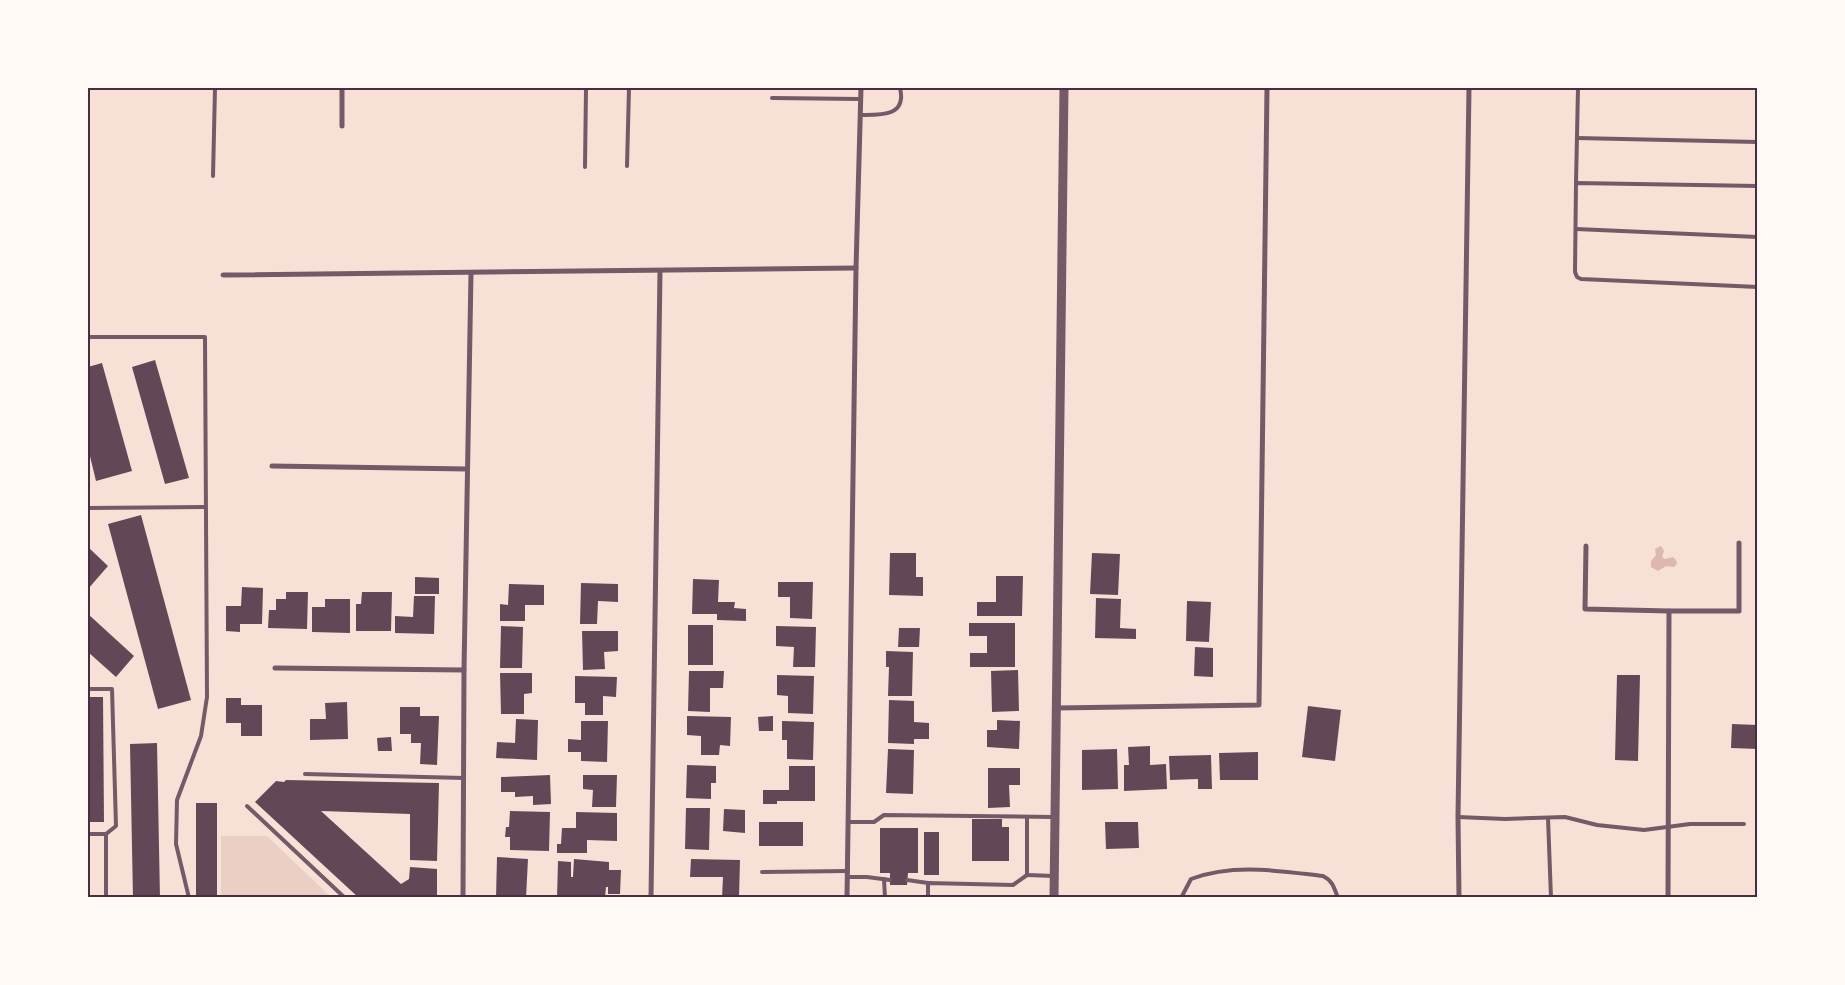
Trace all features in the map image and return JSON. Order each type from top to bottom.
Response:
[{"type":"street","points":[[342,88],[342,126]]},
{"type":"street","points":[[847,898],[856,268],[861,88]]},
{"type":"street","points":[[1054,898],[1064,88]]},
{"type":"street","points":[[1056,708],[1259,705],[1266,88]]},
{"type":"street","points":[[1459,898],[1458,817],[1469,88]]},
{"type":"street","points":[[223,276],[856,268]]},
{"type":"street","points":[[651,898],[660,271]]},
{"type":"street","points":[[463,898],[464,670],[471,273]]},
{"type":"street","points":[[272,466],[467,469]]},
{"type":"street","points":[[1586,546],[1586,609],[1740,611],[1740,543]]},
{"type":"street","points":[[1668,898],[1669,611]]},
{"type":"street","points":[[275,668],[464,670]]},
{"type":"lane","points":[[213,176],[215,88]]},
{"type":"lane","points":[[585,167],[586,88]]},
{"type":"lane","points":[[627,166],[628,88]]},
{"type":"lane","points":[[860,115],[888,114],[896,110],[899,104],[900,88]]},
{"type":"lane","points":[[1578,88],[1575,272],[1577,277],[1581,279],[1758,287]]},
{"type":"lane","points":[[772,98],[860,99]]},
{"type":"lane","points":[[1577,138],[1758,142]]},
{"type":"lane","points":[[1576,183],[1758,186]]},
{"type":"lane","points":[[1576,229],[1758,237]]},
{"type":"lane","points":[[88,337],[205,337],[207,697],[201,736],[177,800],[176,844],[189,898]]},
{"type":"lane","points":[[88,508],[206,507]]},
{"type":"lane","points":[[88,689],[112,689],[116,826],[106,834],[88,834]]},
{"type":"lane","points":[[305,774],[464,778]]},
{"type":"lane","points":[[247,806],[345,898]]},
{"type":"lane","points":[[848,822],[874,822],[884,815],[1055,817]]},
{"type":"lane","points":[[1027,817],[1027,875]]},
{"type":"lane","points":[[1458,817],[1505,820],[1565,817],[1597,825],[1644,830],[1690,824],[1744,824]]},
{"type":"lane","points":[[1548,818],[1551,898]]},
{"type":"lane","points":[[106,834],[106,898]]},
{"type":"lane","points":[[1181,898],[1191,879],[1224,871],[1256,868],[1323,876],[1333,884],[1338,898]]},
{"type":"lane","points":[[762,872],[848,874],[890,880]]},
{"type":"lane","points":[[907,880],[928,884],[1013,885],[1027,875],[1054,876]]},
{"type":"lane","points":[[884,879],[885,898]]},
{"type":"lane","points":[[928,884],[928,898]]},
{"type":"shaded area","points":[[1661,546],[1664,551],[1662,557],[1665,559],[1673,557],[1677,564],[1674,567],[1666,566],[1658,571],[1651,567],[1651,561],[1656,555],[1655,549]]},
{"type":"shaded area","points":[[221,836],[267,836],[331,897],[221,897]]},
{"type":"building","points":[[155,360],[189,478],[165,484],[132,367]]},
{"type":"building","points":[[102,363],[132,471],[96,481],[88,448],[88,367]]},
{"type":"building","points":[[141,515],[191,700],[158,709],[108,524]]},
{"type":"building","points":[[88,547],[108,566],[88,589]]},
{"type":"building","points":[[890,553],[916,553],[916,577],[923,577],[923,596],[889,595]]},
{"type":"building","points":[[1092,553],[1120,554],[1118,595],[1090,594]]},
{"type":"building","points":[[996,576],[1023,576],[1022,616],[977,616],[977,602],[996,602]]},
{"type":"building","points":[[415,577],[439,578],[439,594],[415,594]]},
{"type":"building","points":[[693,579],[719,580],[718,602],[735,602],[734,608],[746,609],[746,621],[717,620],[717,614],[692,614]]},
{"type":"building","points":[[778,582],[813,582],[812,619],[790,618],[790,597],[778,597]]},
{"type":"building","points":[[581,583],[618,584],[618,602],[598,601],[597,624],[580,624]]},
{"type":"building","points":[[509,584],[544,585],[544,605],[525,605],[525,621],[500,621],[500,604],[508,605]]},
{"type":"building","points":[[242,587],[263,588],[262,624],[240,624],[240,632],[226,631],[226,606],[241,606]]},
{"type":"building","points":[[286,592],[308,592],[307,629],[268,628],[269,610],[276,610],[276,599],[286,599]]},
{"type":"building","points":[[362,592],[392,592],[391,631],[356,631],[356,604],[361,604]]},
{"type":"building","points":[[414,596],[435,596],[434,634],[395,633],[395,616],[413,617]]},
{"type":"building","points":[[1096,598],[1121,599],[1120,628],[1136,629],[1136,639],[1095,638]]},
{"type":"building","points":[[325,599],[350,599],[350,633],[312,632],[312,607],[325,607]]},
{"type":"building","points":[[1187,601],[1211,602],[1209,642],[1186,641]]},
{"type":"building","points":[[88,614],[134,656],[116,677],[88,652]]},
{"type":"building","points":[[969,623],[1015,623],[1015,667],[970,667],[970,653],[987,653],[987,636],[969,636]]},
{"type":"building","points":[[688,625],[713,625],[713,665],[688,665]]},
{"type":"building","points":[[501,626],[523,627],[522,668],[500,668]]},
{"type":"building","points":[[776,626],[816,627],[815,667],[793,667],[794,647],[776,646]]},
{"type":"building","points":[[899,628],[920,628],[919,647],[898,647]]},
{"type":"building","points":[[582,631],[618,631],[618,651],[604,652],[605,669],[583,670]]},
{"type":"building","points":[[1195,647],[1213,648],[1213,677],[1194,676]]},
{"type":"building","points":[[886,651],[913,652],[912,696],[888,696],[889,667],[886,667]]},
{"type":"building","points":[[1018,670],[1019,711],[992,712],[991,671]]},
{"type":"building","points":[[689,671],[724,671],[723,688],[710,688],[710,712],[688,711]]},
{"type":"building","points":[[500,673],[532,673],[532,693],[524,694],[524,714],[501,714]]},
{"type":"building","points":[[777,675],[814,676],[813,714],[788,713],[788,696],[777,695]]},
{"type":"building","points":[[1617,675],[1640,675],[1638,761],[1615,760]]},
{"type":"building","points":[[575,676],[617,677],[616,697],[603,696],[603,715],[585,715],[585,703],[575,703]]},
{"type":"building","points":[[88,697],[103,697],[104,822],[88,822]]},
{"type":"building","points":[[226,698],[241,698],[241,705],[262,705],[262,736],[241,736],[241,723],[226,723]]},
{"type":"building","points":[[889,700],[914,701],[914,722],[929,723],[929,739],[914,739],[914,744],[888,743]]},
{"type":"building","points":[[347,702],[348,739],[310,740],[310,719],[326,719],[325,703]]},
{"type":"building","points":[[1308,706],[1341,710],[1335,761],[1302,757]]},
{"type":"building","points":[[400,707],[420,707],[420,716],[439,716],[437,765],[420,764],[421,743],[411,743],[411,734],[400,734]]},
{"type":"building","points":[[687,716],[731,717],[730,746],[720,745],[719,755],[701,755],[701,736],[687,735]]},
{"type":"building","points":[[773,716],[773,731],[759,731],[758,717]]},
{"type":"building","points":[[516,719],[538,720],[537,760],[496,758],[497,742],[515,743]]},
{"type":"building","points":[[997,720],[1020,721],[1019,749],[987,747],[987,730],[997,730]]},
{"type":"building","points":[[581,721],[608,721],[607,762],[581,761],[581,752],[568,752],[568,739],[581,740]]},
{"type":"building","points":[[782,721],[814,722],[813,760],[787,759],[787,740],[782,740]]},
{"type":"building","points":[[1732,724],[1758,725],[1758,749],[1731,748]]},
{"type":"building","points":[[391,737],[392,751],[378,751],[377,738]]},
{"type":"building","points":[[157,743],[160,898],[133,898],[130,744]]},
{"type":"building","points":[[1150,746],[1150,765],[1166,764],[1167,789],[1124,791],[1124,765],[1129,765],[1128,747]]},
{"type":"building","points":[[888,749],[914,750],[913,794],[886,793]]},
{"type":"building","points":[[1117,749],[1118,789],[1082,790],[1082,750]]},
{"type":"building","points":[[1258,752],[1258,780],[1220,780],[1219,753]]},
{"type":"building","points":[[1211,755],[1212,789],[1198,789],[1198,779],[1170,780],[1169,756]]},
{"type":"building","points":[[687,765],[716,766],[716,783],[711,783],[711,799],[686,798]]},
{"type":"building","points":[[789,766],[815,766],[815,801],[777,801],[777,804],[763,804],[763,790],[789,790]]},
{"type":"building","points":[[988,768],[1020,768],[1020,785],[1009,785],[1010,807],[988,808]]},
{"type":"building","points":[[550,775],[551,804],[533,805],[533,796],[515,797],[515,792],[501,792],[501,777]]},
{"type":"building","points":[[583,775],[617,775],[616,807],[592,807],[593,790],[583,789]]},
{"type":"building","points":[[286,780],[439,783],[437,861],[410,860],[410,814],[321,811],[401,884],[409,879],[410,867],[437,869],[437,898],[359,898],[255,802],[276,781],[284,782]]},
{"type":"building","points":[[196,803],[217,803],[217,896],[196,896]]},
{"type":"building","points":[[686,808],[710,808],[709,850],[685,849]]},
{"type":"building","points":[[724,809],[745,810],[745,833],[723,831]]},
{"type":"building","points":[[510,811],[550,812],[549,851],[510,850],[510,837],[505,837],[506,827],[509,827]]},
{"type":"building","points":[[576,812],[617,813],[617,841],[587,840],[587,853],[557,853],[557,844],[561,844],[562,828],[576,828]]},
{"type":"building","points":[[972,819],[1002,819],[1002,827],[1009,827],[1009,861],[972,861]]},
{"type":"building","points":[[759,822],[803,822],[803,846],[759,846]]},
{"type":"building","points":[[1105,822],[1138,822],[1139,848],[1106,849]]},
{"type":"building","points":[[880,828],[918,828],[918,873],[908,873],[907,885],[890,885],[890,873],[880,873]]},
{"type":"building","points":[[924,832],[939,832],[939,875],[924,875]]},
{"type":"building","points":[[497,857],[528,859],[526,898],[496,898]]},
{"type":"building","points":[[574,859],[609,862],[609,870],[621,870],[620,894],[608,894],[608,887],[606,887],[605,898],[557,898],[558,861],[571,862],[571,877],[573,877]]},
{"type":"building","points":[[691,859],[740,860],[739,898],[722,898],[723,877],[690,877]]}]
